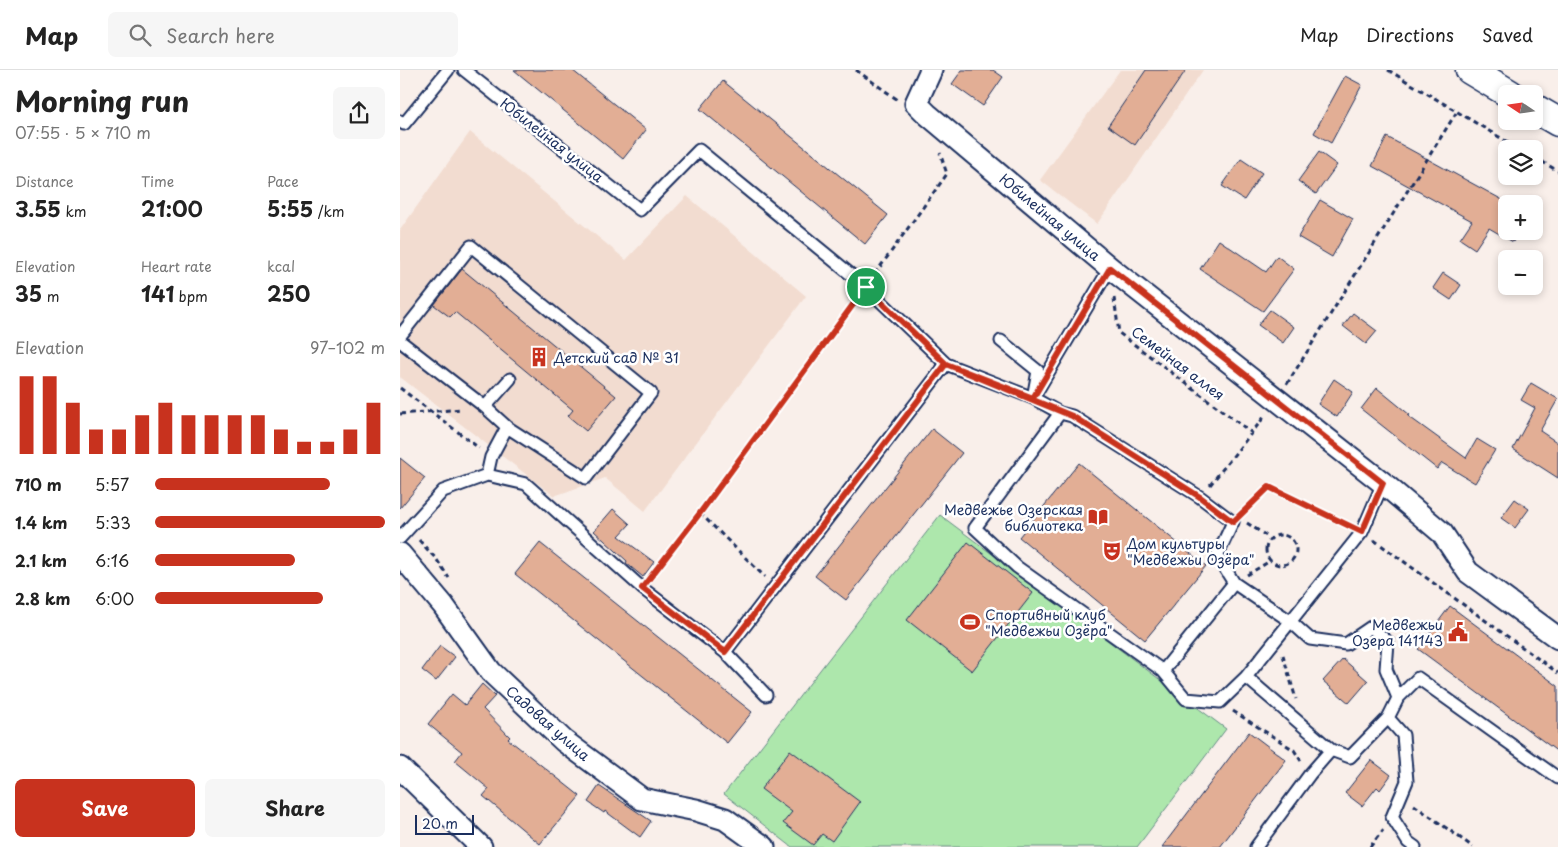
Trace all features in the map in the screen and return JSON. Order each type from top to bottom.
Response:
[{"type":"main road","points":[[1470,70],[1498,87]]},
{"type":"main road","points":[[1543,113],[1558,122]]},
{"type":"street","points":[[916,103],[931,70]]},
{"type":"street","name":"Юбилейная улица","points":[[916,103],[1110,268],[1278,398],[1383,483],[1442,534],[1468,572],[1558,638]]},
{"type":"street","name":"Садовая улица","points":[[400,554],[443,605],[491,672],[564,741],[642,799],[696,810],[725,820],[764,847]]},
{"type":"street","points":[[400,768],[481,847]]},
{"type":"lane","points":[[400,121],[404,124],[448,70]]},
{"type":"lane","name":"Юбилейная улица","points":[[464,70],[640,210],[699,150],[866,287]]},
{"type":"lane","points":[[400,336],[471,246],[651,394],[586,478],[507,427],[485,407],[400,340]]},
{"type":"lane","points":[[1033,398],[1110,268]]},
{"type":"lane","points":[[866,287],[946,364],[1033,398],[1060,413],[1072,416],[1235,519],[1217,556],[1234,582],[1290,621],[1310,639],[1346,644],[1370,628],[1388,642],[1386,669],[1398,698]]},
{"type":"lane","points":[[1001,341],[1038,372],[1033,398]]},
{"type":"lane","points":[[725,652],[946,364]]},
{"type":"lane","points":[[485,407],[510,379]]},
{"type":"lane","points":[[1060,413],[975,528],[1016,567],[1163,671],[1186,699],[1220,702],[1246,677],[1362,532],[1383,483]]},
{"type":"lane","points":[[487,476],[491,458],[507,427]]},
{"type":"lane","points":[[404,533],[443,492],[487,476],[526,484],[642,588],[725,652],[766,695]]},
{"type":"lane","points":[[1163,671],[1234,582]]},
{"type":"lane","points":[[1246,677],[1331,750],[1350,757],[1388,718],[1398,698],[1418,678],[1558,778]]},
{"type":"lane","points":[[1388,718],[1403,735],[1407,781],[1392,817],[1408,842],[1415,847]]},
{"type":"lane","points":[[1256,847],[1310,774],[1331,750]]},
{"type":"path","points":[[856,70],[897,100],[916,103]]},
{"type":"path","points":[[1388,70],[1503,140]]},
{"type":"path","points":[[1200,497],[1278,398],[1456,113]]},
{"type":"path","points":[[642,588],[700,513],[947,174],[938,148]]},
{"type":"path","points":[[1543,162],[1558,171]]},
{"type":"path","name":"Семейная аллея","points":[[1110,268],[1119,333],[1252,432]]},
{"type":"path","points":[[400,388],[491,458]]},
{"type":"path","points":[[400,414],[485,407]]},
{"type":"path","points":[[1271,539],[1235,519],[1269,487],[1362,532],[1558,673]]},
{"type":"path","points":[[700,513],[776,588]]},
{"type":"path","points":[[404,533],[437,560],[453,584]]},
{"type":"path","points":[[1234,582],[1270,561],[1282,565],[1289,563],[1296,552],[1295,545],[1286,536],[1279,535],[1271,539],[1266,549],[1270,561]]},
{"type":"path","points":[[1277,637],[1304,726]]},
{"type":"path","points":[[1220,702],[1294,750],[1310,774]]},
{"type":"path","points":[[1401,796],[1472,847]]},
{"type":"path","points":[[1370,847],[1392,817]]},
{"type":"shaded area","points":[[1120,70],[1203,70],[1097,224],[1040,180]]},
{"type":"shaded area","points":[[470,132],[626,260],[687,196],[806,296],[645,511],[605,478],[554,496],[400,377],[400,230]]},
{"type":"green space","name":"Спортивный клуб \"Медвежьи Озёра\"","points":[[940,515],[1226,729],[1137,847],[792,847],[724,794]]},
{"type":"building","points":[[514,70],[572,70],[646,130],[623,159]]},
{"type":"building","points":[[962,70],[993,70],[1003,77],[983,106],[952,84]]},
{"type":"building","points":[[1146,70],[1186,70],[1135,145],[1108,126]]},
{"type":"building","points":[[1345,76],[1362,85],[1331,143],[1314,133]]},
{"type":"building","points":[[723,81],[888,215],[865,244],[700,109]]},
{"type":"building","points":[[1387,137],[1498,197],[1498,233],[1489,228],[1475,249],[1460,239],[1472,221],[1372,166]]},
{"type":"building","points":[[1319,152],[1337,165],[1316,194],[1298,181]]},
{"type":"building","points":[[1241,159],[1262,173],[1244,200],[1222,186]]},
{"type":"building","points":[[1320,200],[1353,219],[1332,257],[1298,237]]},
{"type":"building","points":[[1219,240],[1266,272],[1277,256],[1294,269],[1263,311],[1200,269]]},
{"type":"building","name":"Детский сад № 31","points":[[462,269],[616,396],[586,431],[568,416],[573,410],[455,312],[450,317],[434,305]]},
{"type":"building","points":[[1443,273],[1461,285],[1451,300],[1433,288]]},
{"type":"building","points":[[1270,310],[1294,327],[1283,343],[1258,325]]},
{"type":"building","points":[[1353,313],[1377,331],[1366,344],[1343,326]]},
{"type":"building","points":[[1334,379],[1353,392],[1337,417],[1318,404]]},
{"type":"building","points":[[1531,383],[1558,399],[1540,431],[1558,443],[1558,478],[1513,449],[1535,408],[1521,400]]},
{"type":"building","points":[[1377,388],[1410,415],[1408,416],[1466,458],[1477,439],[1495,450],[1475,483],[1442,463],[1437,469],[1361,409]]},
{"type":"building","points":[[932,429],[962,453],[846,600],[815,576]]},
{"type":"building","points":[[400,458],[425,478],[400,508]]},
{"type":"building","name":"Дом культуры \"Медвежьи Озёра\"","points":[[1079,463],[1206,566],[1145,640],[1019,537]]},
{"type":"building","points":[[1515,499],[1529,509],[1515,528],[1501,518]]},
{"type":"building","points":[[613,509],[630,524],[619,536],[654,562],[643,577],[594,531]]},
{"type":"building","points":[[968,542],[1033,593],[972,671],[907,620]]},
{"type":"building","points":[[540,543],[752,712],[727,743],[515,574]]},
{"type":"building","points":[[1450,606],[1558,686],[1558,752],[1418,649]]},
{"type":"building","points":[[440,646],[455,657],[436,681],[422,670]]},
{"type":"building","points":[[1343,659],[1368,681],[1349,703],[1323,681]]},
{"type":"building","points":[[482,684],[495,696],[483,709],[510,737],[508,739],[580,796],[540,844],[483,796],[489,789],[455,761],[462,752],[428,724],[452,694],[465,705]]},
{"type":"building","points":[[1249,732],[1286,760],[1220,847],[1162,847]]},
{"type":"building","points":[[790,750],[860,802],[832,841],[822,834],[813,845],[783,823],[792,812],[761,789]]},
{"type":"building","points":[[1371,760],[1391,775],[1380,790],[1377,787],[1362,806],[1345,793]]},
{"type":"building","points":[[599,786],[651,821],[640,837],[605,811],[604,813],[588,802]]},
{"type":"place","name":"Детский сад № 31","points":[[539,357]]},
{"type":"place","name":"Медвежье Озерская библиотека","points":[[1098,517]]},
{"type":"place","name":"Дом культуры \"Медвежьи Озёра\"","points":[[1112,551]]},
{"type":"place","name":"Спортивный клуб \"Медвежьи Озёра\"","points":[[970,622]]},
{"type":"place","name":"Медвежьи Озера 141143","points":[[1458,632]]},
{"type":"route","points":[[866,287],[700,513],[642,588],[725,652],[946,364],[1033,398],[1060,413],[1072,416],[1200,497],[1233,522],[1269,487],[1362,532],[1383,483],[1278,398],[1110,268],[1033,398],[990,381],[946,364],[866,287]]}]
